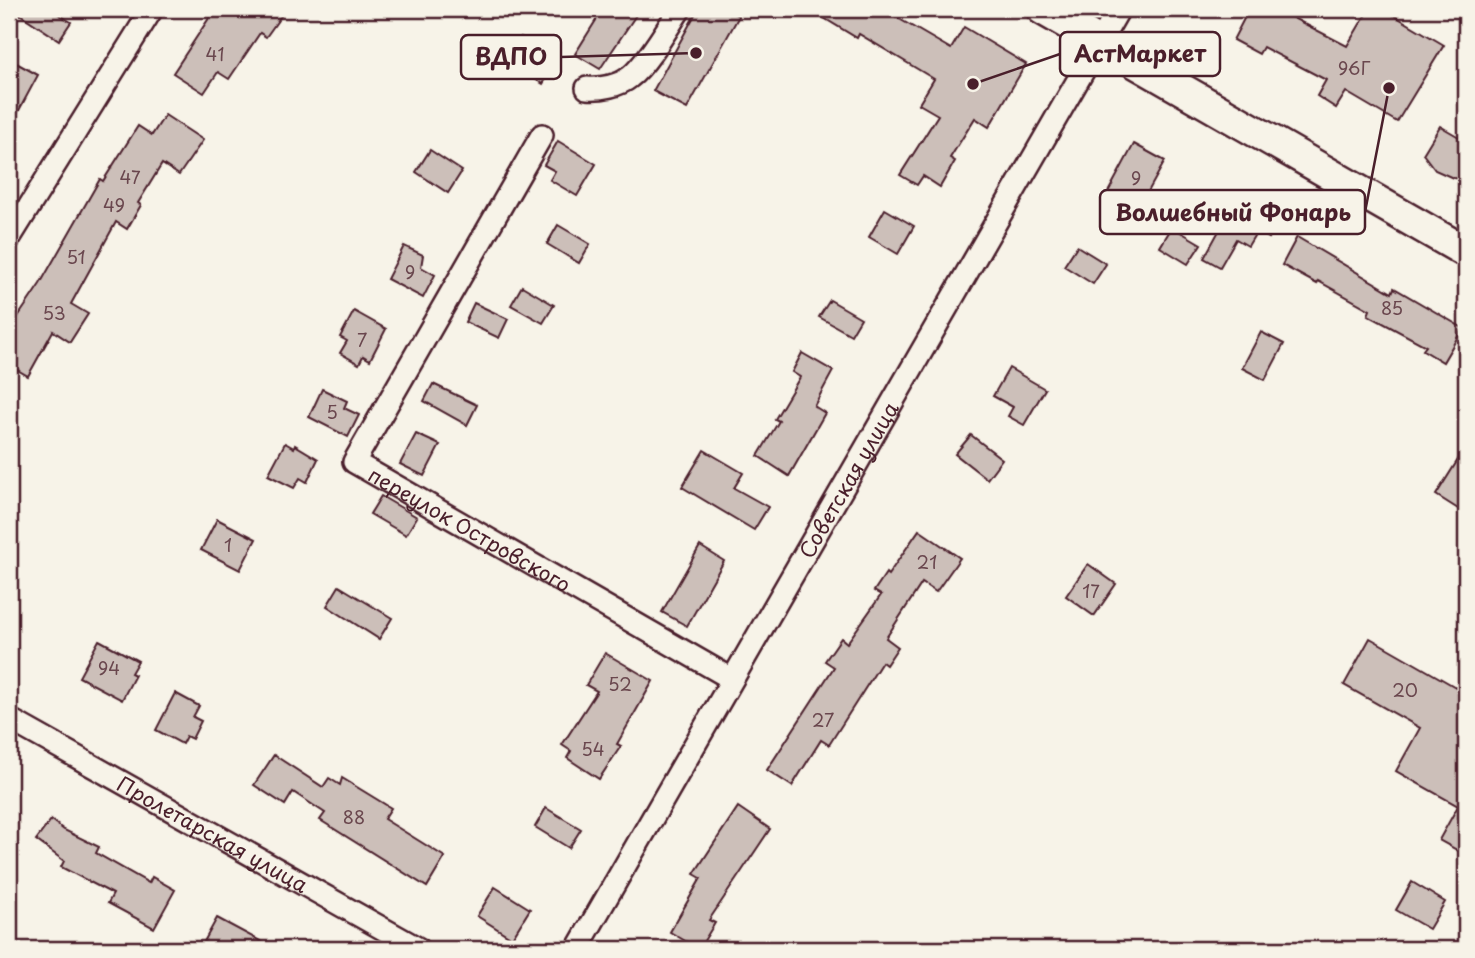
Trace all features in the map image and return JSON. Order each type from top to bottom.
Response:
[{"type":"main road","points":[[1042,9],[1466,252]]},
{"type":"street","points":[[9,239],[152,9]]},
{"type":"street","points":[[587,88],[602,89],[630,78],[662,38],[680,9]]},
{"type":"street","name":"Советская улица","points":[[577,949],[1119,9]]},
{"type":"street","name":"переулок Островского","points":[[542,135],[354,462],[732,679]]},
{"type":"street","name":"Пролетарская улица","points":[[9,719],[419,949]]},
{"type":"building","points":[[12,9],[50,9],[71,22],[59,40]]},
{"type":"building","points":[[215,9],[286,9],[266,37],[260,33],[229,79],[218,72],[204,93],[173,73]]},
{"type":"building","points":[[603,9],[640,9],[600,69],[575,54]]},
{"type":"building","points":[[698,9],[726,9],[739,16],[687,109],[653,91]]},
{"type":"building","points":[[809,9],[882,9],[951,49],[964,27],[1026,64],[989,127],[975,118],[950,158],[955,161],[940,187],[923,176],[917,185],[900,175],[938,115],[919,104],[934,79],[859,34],[857,38]]},
{"type":"building","points":[[1249,9],[1276,9],[1347,46],[1369,9],[1383,9],[1444,45],[1397,122],[1346,92],[1336,108],[1317,96],[1326,80],[1263,47],[1259,54],[1233,40]]},
{"type":"building","points":[[521,37],[558,59],[543,84],[506,62]]},
{"type":"building","points":[[9,59],[38,75],[9,129]]},
{"type":"building","points":[[165,115],[203,140],[179,175],[162,164],[138,203],[141,205],[127,229],[116,222],[71,304],[88,314],[70,342],[53,331],[28,376],[9,365],[9,330],[40,284],[100,179],[103,181],[138,126],[152,135]]},
{"type":"building","points":[[1440,126],[1466,141],[1466,179],[1453,178],[1435,170],[1423,154]]},
{"type":"building","points":[[558,141],[596,164],[577,196],[550,180],[555,171],[544,165]]},
{"type":"building","points":[[1134,144],[1165,161],[1138,210],[1107,194]]},
{"type":"building","points":[[430,150],[462,171],[448,193],[416,172]]},
{"type":"building","points":[[1237,198],[1278,221],[1269,238],[1257,231],[1248,246],[1236,239],[1220,267],[1204,258]]},
{"type":"building","points":[[885,209],[914,226],[898,254],[869,237]]},
{"type":"building","points":[[558,225],[590,244],[579,263],[547,244]]},
{"type":"building","points":[[1172,227],[1201,244],[1188,264],[1160,247]]},
{"type":"building","points":[[1297,237],[1392,293],[1394,288],[1463,328],[1443,362],[1423,350],[1426,346],[1368,315],[1370,310],[1318,281],[1317,284],[1282,265]]},
{"type":"building","points":[[404,246],[423,255],[421,267],[435,275],[423,298],[387,279]]},
{"type":"building","points":[[1077,246],[1106,264],[1093,284],[1064,266]]},
{"type":"building","points":[[522,286],[554,305],[543,323],[511,305]]},
{"type":"building","points":[[830,300],[861,318],[851,335],[819,317]]},
{"type":"building","points":[[474,303],[508,319],[499,338],[465,322]]},
{"type":"building","points":[[354,311],[386,329],[370,360],[363,356],[359,364],[340,353],[347,341],[340,337]]},
{"type":"building","points":[[1261,332],[1284,344],[1265,380],[1242,368]]},
{"type":"building","points":[[802,353],[833,371],[814,406],[825,413],[789,476],[758,456],[779,421],[775,419],[800,377],[792,372]]},
{"type":"building","points":[[1009,368],[1045,389],[1024,425],[1008,416],[1013,407],[993,396]]},
{"type":"building","points":[[433,384],[477,405],[467,425],[424,401]]},
{"type":"building","points":[[322,389],[347,401],[344,408],[359,415],[348,437],[309,417]]},
{"type":"building","points":[[416,434],[440,445],[424,476],[400,464]]},
{"type":"building","points":[[971,435],[1002,459],[987,479],[955,454]]},
{"type":"building","points":[[285,443],[294,448],[295,445],[318,459],[307,482],[300,478],[294,488],[268,475]]},
{"type":"building","points":[[1466,447],[1466,514],[1436,495]]},
{"type":"building","points":[[704,450],[743,473],[734,488],[768,507],[754,530],[682,487]]},
{"type":"building","points":[[381,496],[417,517],[406,535],[370,514]]},
{"type":"building","points":[[217,519],[256,539],[240,570],[201,550]]},
{"type":"building","points":[[919,530],[960,558],[936,592],[922,583],[886,638],[898,647],[886,665],[882,662],[829,745],[821,740],[792,786],[767,770],[834,667],[825,661],[841,638],[847,643],[881,595],[874,591]]},
{"type":"building","points":[[700,546],[724,561],[687,626],[662,612]]},
{"type":"building","points":[[1088,564],[1116,584],[1094,616],[1066,596]]},
{"type":"building","points":[[339,586],[392,618],[379,639],[327,606]]},
{"type":"building","points":[[1370,638],[1466,693],[1466,855],[1439,840],[1458,806],[1396,771],[1420,728],[1344,685]]},
{"type":"building","points":[[99,640],[138,661],[131,673],[135,675],[122,700],[79,677]]},
{"type":"building","points":[[605,653],[653,681],[617,744],[621,746],[599,779],[567,758],[571,751],[562,745],[597,691],[586,685]]},
{"type":"building","points":[[175,693],[199,706],[193,717],[201,721],[192,739],[186,736],[182,744],[156,730]]},
{"type":"building","points":[[274,755],[323,787],[329,778],[340,785],[342,778],[391,808],[384,819],[445,857],[427,887],[320,820],[325,813],[293,792],[285,805],[254,785]]},
{"type":"building","points":[[738,807],[770,829],[709,920],[715,923],[699,949],[670,932],[701,878],[694,874]]},
{"type":"building","points":[[546,808],[581,829],[569,848],[535,827]]},
{"type":"building","points":[[51,820],[64,830],[99,847],[96,853],[149,883],[152,877],[175,890],[154,928],[108,903],[113,894],[61,867],[64,861],[36,840]]},
{"type":"building","points":[[1412,882],[1445,902],[1429,929],[1396,910]]},
{"type":"building","points":[[495,887],[530,909],[512,938],[477,916]]},
{"type":"building","points":[[217,918],[275,949],[200,949]]},
{"type":"place","name":"ВДПО","points":[[696,53]]},
{"type":"place","name":"АстМаркет","points":[[973,84]]},
{"type":"place","name":"Волшебный Фонарь","points":[[1389,88]]}]
